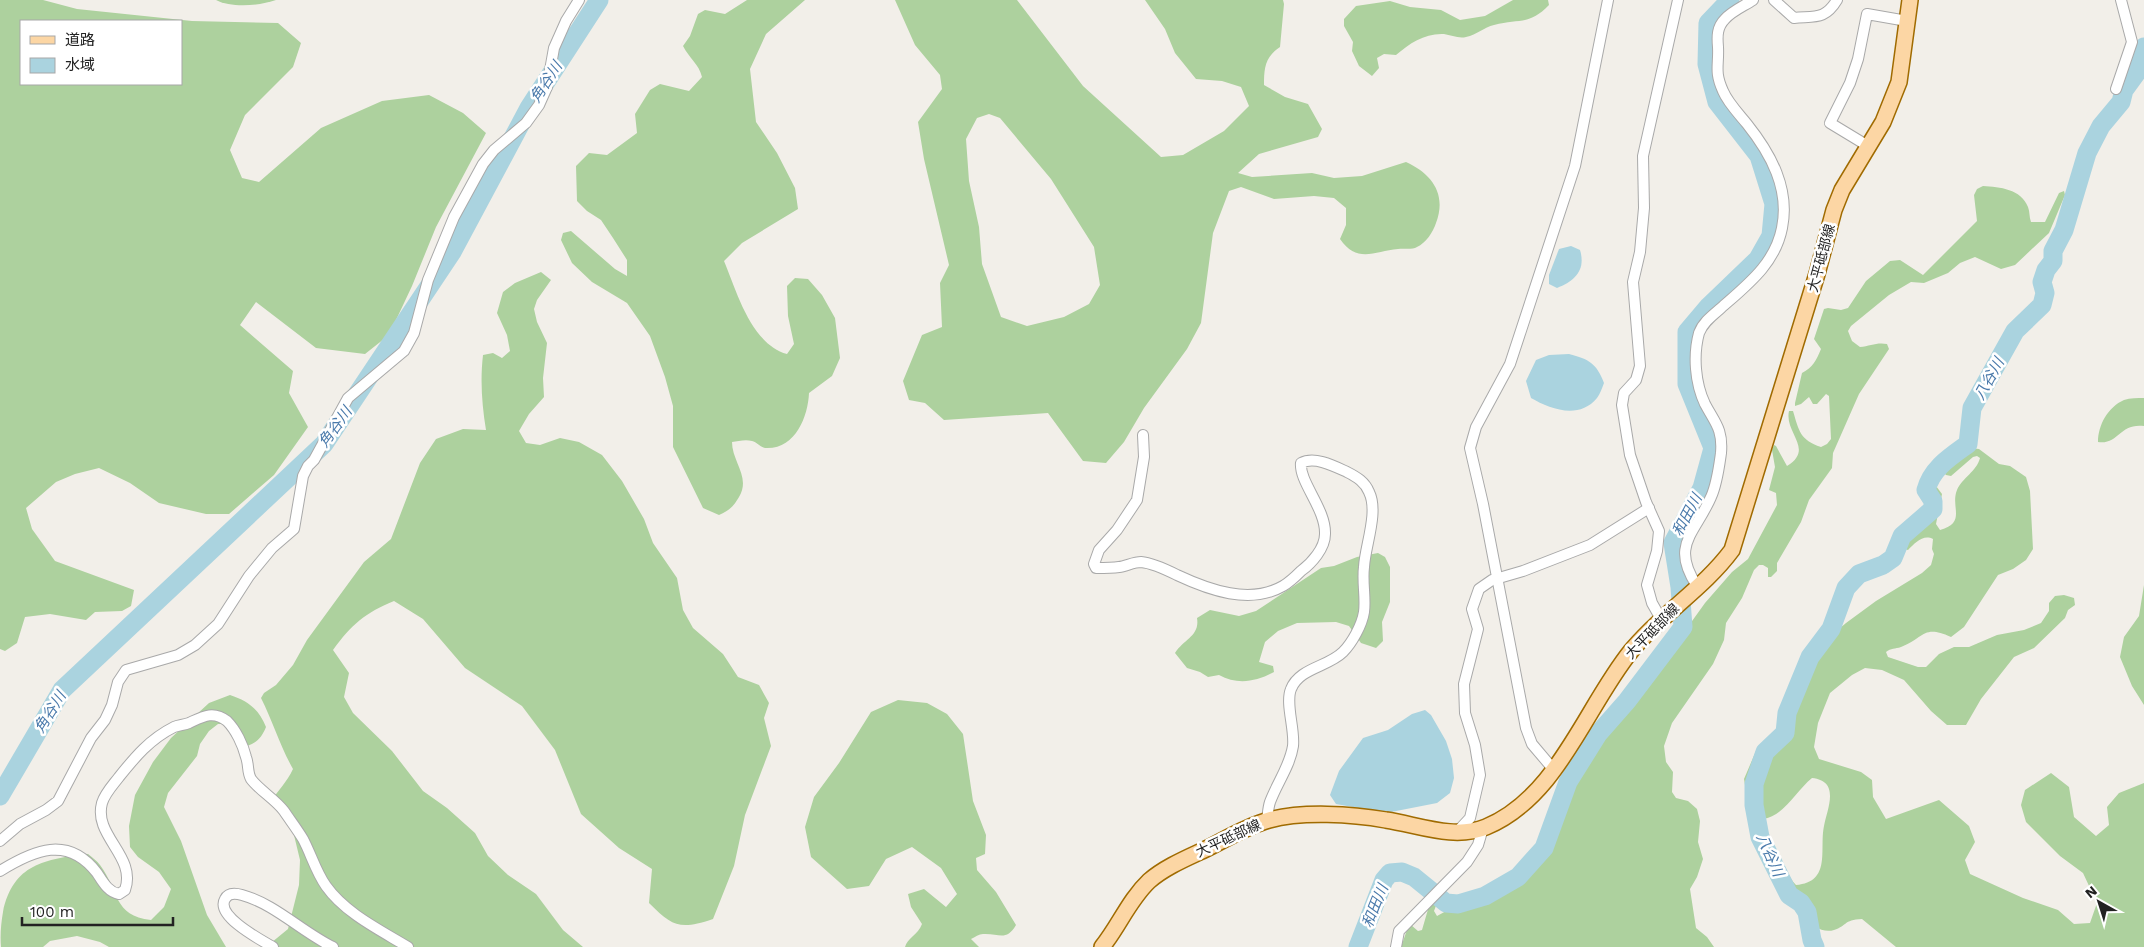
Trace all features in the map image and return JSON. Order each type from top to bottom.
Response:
[{"type":"main road","name":"大平砥部線","points":[[1102,947],[1126,909],[1150,880],[1188,857],[1267,820],[1283,817],[1382,819],[1443,832],[1457,832],[1483,828],[1514,813],[1543,785],[1619,667],[1636,645],[1661,619],[1723,562],[1737,538],[1817,274],[1834,210],[1842,190],[1883,122],[1899,82],[1910,0]]},
{"type":"street","points":[[0,840],[20,824],[58,801],[91,738],[105,720],[112,705],[118,682],[126,670],[178,654],[195,645],[218,624],[250,576],[272,548],[294,529],[303,476],[308,466],[314,460],[348,398],[404,351],[414,333],[428,280],[454,217],[483,164],[494,150],[526,123],[539,105],[547,87],[554,48],[578,0]]},
{"type":"street","points":[[1554,770],[1532,744],[1526,728],[1470,448],[1476,427],[1510,364],[1574,166],[1608,0]]},
{"type":"street","points":[[1661,619],[1652,603],[1648,585],[1657,551],[1659,531],[1648,508],[1630,455],[1622,405],[1624,393],[1636,380],[1640,366],[1633,282],[1640,252],[1644,208],[1643,156],[1678,0]]},
{"type":"street","points":[[1698,586],[1685,563],[1684,551],[1712,496],[1721,451],[1719,425],[1705,404],[1697,378],[1696,361],[1700,331],[1707,320],[1759,274],[1775,251],[1782,228],[1782,186],[1762,142],[1723,92],[1716,69],[1718,57],[1717,36],[1720,24],[1726,17],[1754,0]]},
{"type":"street","points":[[1774,0],[1794,18],[1819,16],[1830,11],[1837,0]]},
{"type":"street","points":[[2116,89],[2132,42],[2121,0]]},
{"type":"street","points":[[1868,146],[1830,123],[1850,83],[1858,59],[1867,14],[1907,21]]},
{"type":"street","points":[[1143,435],[1144,457],[1137,500],[1117,530],[1099,550],[1094,564],[1096,568],[1116,568],[1141,562],[1163,568],[1225,593],[1251,595],[1266,592],[1283,586],[1309,565],[1319,552],[1326,534],[1322,514],[1300,472],[1301,463],[1307,460],[1329,463],[1359,478],[1370,492],[1372,506],[1364,566],[1364,613],[1358,631],[1342,653],[1308,671],[1296,681],[1290,690],[1293,747],[1288,764],[1270,803],[1267,820]]},
{"type":"street","points":[[1457,832],[1470,818],[1480,775],[1475,745],[1465,713],[1464,684],[1478,629],[1472,609],[1479,589],[1497,579],[1524,571],[1590,545],[1648,508]]},
{"type":"street","points":[[0,871],[18,860],[38,852],[50,849],[63,850],[75,854],[92,867],[108,889],[115,893],[124,890],[127,874],[124,862],[102,822],[101,812],[106,794],[139,752],[150,742],[175,726],[189,723],[201,716],[214,714],[226,721],[236,732],[247,758],[248,773],[253,782],[283,809],[303,839],[327,888],[344,906],[408,947]]},
{"type":"street","points":[[1396,947],[1399,931],[1468,862],[1478,845],[1483,828]]},
{"type":"street","points":[[273,947],[251,935],[234,921],[223,908],[222,903],[226,896],[232,894],[241,895],[256,900],[279,913],[313,937],[333,947]]},
{"type":"green space","points":[[0,0],[43,0],[77,9],[192,21],[278,23],[301,43],[293,67],[245,115],[230,150],[242,178],[259,182],[321,128],[382,101],[429,95],[463,113],[486,133],[436,227],[412,286],[389,335],[365,354],[316,348],[256,302],[240,325],[293,371],[289,393],[308,427],[274,475],[229,514],[206,514],[159,503],[130,483],[99,468],[75,474],[56,482],[26,508],[32,529],[55,561],[134,590],[131,606],[122,611],[95,612],[86,620],[50,614],[25,617],[17,643],[5,651],[0,649]]},
{"type":"green space","points":[[216,0],[276,0],[262,4],[245,5],[222,3]]},
{"type":"green space","points":[[747,0],[805,0],[766,34],[750,69],[756,122],[777,153],[795,188],[798,209],[742,243],[724,261],[740,301],[755,328],[764,340],[774,348],[787,354],[794,344],[788,316],[787,286],[795,278],[808,279],[822,295],[835,318],[840,358],[832,376],[809,393],[803,421],[792,438],[784,444],[765,448],[750,440],[732,442],[742,476],[742,490],[733,506],[719,515],[703,508],[673,447],[673,406],[650,336],[627,303],[592,282],[572,263],[561,240],[563,233],[571,231],[615,269],[627,276],[627,260],[601,220],[587,211],[577,201],[576,166],[589,153],[607,155],[637,133],[635,114],[650,90],[660,84],[689,91],[702,77],[699,68],[683,46],[690,36],[698,14],[705,10],[725,14]]},
{"type":"green space","points":[[895,0],[1017,0],[1083,86],[1161,157],[1183,155],[1224,131],[1249,106],[1241,87],[1222,81],[1196,79],[1175,53],[1165,29],[1145,0],[1283,0],[1280,47],[1271,55],[1266,63],[1264,85],[1285,97],[1308,104],[1322,129],[1318,137],[1259,154],[1238,173],[1252,177],[1312,173],[1334,178],[1362,176],[1406,162],[1423,173],[1435,186],[1440,203],[1436,223],[1426,240],[1415,248],[1360,254],[1346,247],[1340,239],[1346,225],[1346,208],[1334,198],[1314,196],[1274,199],[1241,187],[1229,191],[1213,233],[1201,323],[1187,349],[1144,408],[1124,442],[1106,463],[1083,461],[1048,413],[944,420],[925,403],[909,400],[903,381],[922,335],[942,327],[940,283],[949,265],[924,159],[918,122],[942,89],[940,75],[915,45]],"holes":[[[989,114],[1000,118],[1051,179],[1094,247],[1100,285],[1089,304],[1064,317],[1027,326],[1001,317],[982,264],[979,227],[969,181],[966,139],[977,118]]]},
{"type":"green space","points":[[1513,0],[1548,0],[1549,5],[1542,12],[1529,19],[1490,26],[1470,36],[1461,38],[1437,34],[1424,37],[1396,55],[1384,54],[1377,58],[1379,68],[1372,76],[1359,66],[1352,51],[1353,42],[1344,26],[1344,19],[1356,6],[1390,1],[1410,7],[1441,10],[1460,20],[1485,16]]},
{"type":"green space","points":[[1983,186],[2003,188],[2020,196],[2028,207],[2031,222],[2045,222],[2059,193],[2064,191],[2065,195],[2049,233],[2015,265],[2001,269],[1975,257],[1960,263],[1948,273],[1924,283],[1911,282],[1889,295],[1851,326],[1848,331],[1852,341],[1860,347],[1887,344],[1889,349],[1859,394],[1833,453],[1832,468],[1809,500],[1801,522],[1777,563],[1777,571],[1771,577],[1768,577],[1768,568],[1763,565],[1759,565],[1754,570],[1742,598],[1726,623],[1724,640],[1713,664],[1672,723],[1664,746],[1666,762],[1673,772],[1672,792],[1676,798],[1688,801],[1697,809],[1700,821],[1698,842],[1703,859],[1697,877],[1690,889],[1696,928],[1707,937],[1714,947],[1401,947],[1408,927],[1411,925],[1418,931],[1422,930],[1429,906],[1434,902],[1437,903],[1434,911],[1437,916],[1448,910],[1460,911],[1468,905],[1482,905],[1506,893],[1519,882],[1547,850],[1569,791],[1594,747],[1644,688],[1705,603],[1732,572],[1748,559],[1777,505],[1776,493],[1769,490],[1775,467],[1772,450],[1774,445],[1787,466],[1795,460],[1798,453],[1799,447],[1789,419],[1789,411],[1793,411],[1804,438],[1821,447],[1831,439],[1829,396],[1826,394],[1817,404],[1813,404],[1809,397],[1801,404],[1795,406],[1802,373],[1814,363],[1821,349],[1814,339],[1824,309],[1841,310],[1848,308],[1866,281],[1890,261],[1900,260],[1923,275],[1977,221],[1974,195],[1977,189]]},
{"type":"green space","points":[[541,272],[551,280],[537,300],[534,309],[537,322],[547,343],[543,378],[544,397],[529,414],[519,431],[526,443],[540,445],[560,438],[579,442],[602,455],[622,481],[644,519],[653,543],[677,578],[683,610],[693,628],[723,654],[738,677],[759,685],[769,703],[764,718],[771,746],[745,815],[734,866],[713,919],[692,925],[678,924],[664,917],[649,903],[652,869],[619,848],[581,814],[555,750],[522,706],[465,668],[423,619],[394,601],[360,620],[346,633],[333,650],[349,673],[344,697],[353,713],[392,751],[423,791],[447,808],[475,833],[488,856],[508,875],[536,894],[563,930],[583,947],[266,947],[288,929],[299,885],[300,860],[293,831],[271,802],[293,769],[261,698],[264,693],[276,685],[293,665],[307,640],[364,562],[391,539],[420,463],[436,439],[463,429],[486,430],[482,393],[483,355],[493,353],[502,358],[510,351],[507,335],[497,313],[503,292],[515,283]]},
{"type":"green space","points":[[2144,398],[2144,426],[2129,428],[2111,440],[2098,442],[2102,423],[2113,407],[2124,400]]},
{"type":"green space","points":[[1970,448],[1979,449],[1999,464],[2010,466],[2026,477],[2030,491],[2033,549],[2026,560],[2013,569],[1998,575],[1964,627],[1951,637],[1942,633],[1929,632],[1901,647],[1886,652],[1888,657],[1918,667],[1926,667],[1939,654],[1954,647],[1969,647],[1997,635],[2024,630],[2041,623],[2049,611],[2049,603],[2055,596],[2064,595],[2074,598],[2075,605],[2068,610],[2065,618],[2034,648],[2014,657],[1981,699],[1966,725],[1947,725],[1931,711],[1904,680],[1882,670],[1865,668],[1852,675],[1830,693],[1818,723],[1814,747],[1819,759],[1861,772],[1872,780],[1873,797],[1886,819],[1939,800],[1969,826],[1975,842],[1965,860],[1970,874],[2023,898],[2058,910],[2074,924],[2090,923],[2097,903],[2083,873],[2060,856],[2026,822],[2021,805],[2025,790],[2051,773],[2069,787],[2074,817],[2096,836],[2109,825],[2107,807],[2119,793],[2144,783],[2144,947],[1896,947],[1862,919],[1848,922],[1834,930],[1823,930],[1812,925],[1792,903],[1759,848],[1761,846],[1774,850],[1796,885],[1807,883],[1815,878],[1819,871],[1822,863],[1824,826],[1830,797],[1827,784],[1812,778],[1784,808],[1763,819],[1755,813],[1748,803],[1744,779],[1756,751],[1781,734],[1784,726],[1783,716],[1799,684],[1806,660],[1814,650],[1876,601],[1922,573],[1931,565],[1934,554],[1932,549],[1933,539],[1923,538],[1908,550],[1901,548],[1901,543],[1908,534],[1932,514],[1938,500],[1933,495],[1933,488],[1936,486],[1942,494],[1936,524],[1940,530],[1953,523],[1956,513],[1955,496],[1957,490],[1976,467],[1980,458],[1977,456],[1973,457],[1951,476],[1946,475],[1942,471],[1950,460]]},
{"type":"green space","points":[[1378,553],[1385,557],[1390,567],[1390,602],[1382,622],[1383,641],[1376,648],[1361,643],[1349,626],[1336,622],[1297,623],[1278,631],[1265,642],[1259,662],[1273,666],[1274,672],[1246,681],[1233,680],[1219,675],[1208,677],[1187,668],[1175,653],[1194,633],[1197,618],[1210,610],[1239,616],[1256,611],[1321,568]]},
{"type":"green space","points":[[2144,585],[2144,705],[2132,686],[2120,657],[2124,637],[2139,616]]},
{"type":"green space","points":[[230,695],[252,706],[260,715],[266,727],[263,734],[251,745],[247,746],[224,724],[218,724],[209,731],[200,744],[197,756],[168,793],[164,807],[181,841],[207,915],[226,947],[109,947],[100,942],[77,936],[50,941],[43,947],[1,947],[3,912],[14,883],[33,867],[58,858],[88,854],[100,865],[106,874],[123,907],[139,918],[151,920],[164,907],[171,889],[159,872],[138,857],[130,847],[129,826],[135,795],[153,762],[171,738],[209,703]]},
{"type":"green space","points":[[898,700],[927,703],[947,714],[963,734],[973,801],[986,835],[985,854],[976,858],[977,870],[996,892],[1016,925],[1009,933],[1002,936],[982,934],[971,939],[979,947],[905,947],[922,924],[911,907],[908,894],[924,889],[946,907],[957,894],[941,868],[912,847],[886,859],[869,886],[847,889],[811,857],[805,827],[814,797],[839,763],[871,712]]},
{"type":"water","points":[[1571,246],[1580,250],[1580,269],[1574,278],[1557,288],[1549,284],[1549,275],[1559,249]]},
{"type":"water","points":[[1569,354],[1587,360],[1598,371],[1604,383],[1597,398],[1590,405],[1573,411],[1555,409],[1531,398],[1526,381],[1536,360],[1549,355]]},
{"type":"water","points":[[1425,710],[1431,715],[1446,741],[1452,759],[1454,778],[1450,793],[1437,803],[1386,813],[1336,804],[1330,795],[1339,771],[1363,738],[1388,730],[1412,714]]},
{"type":"waterway","name":"角谷川","points":[[0,796],[62,690],[324,444],[452,252],[529,108],[599,0]]},
{"type":"waterway","name":"和田川","points":[[1358,947],[1384,880],[1390,873],[1402,872],[1414,877],[1446,903],[1458,904],[1485,896],[1518,877],[1544,848],[1568,782],[1598,734],[1627,701],[1683,627],[1680,587],[1673,543],[1702,488],[1713,448],[1687,384],[1687,332],[1709,306],[1758,259],[1771,236],[1774,204],[1759,156],[1717,102],[1707,64],[1708,23],[1730,0]]},
{"type":"waterway","name":"八谷川","points":[[1815,947],[1807,912],[1801,903],[1789,895],[1760,837],[1754,805],[1754,784],[1765,752],[1785,733],[1787,713],[1810,657],[1831,629],[1846,588],[1859,574],[1883,565],[1893,558],[1902,536],[1933,509],[1933,501],[1926,490],[1933,475],[1942,464],[1968,444],[1972,408],[2015,331],[2042,305],[2045,293],[2042,282],[2046,270],[2053,261],[2053,251],[2064,230],[2087,153],[2101,126],[2121,102],[2124,90],[2138,71],[2144,47]]}]
